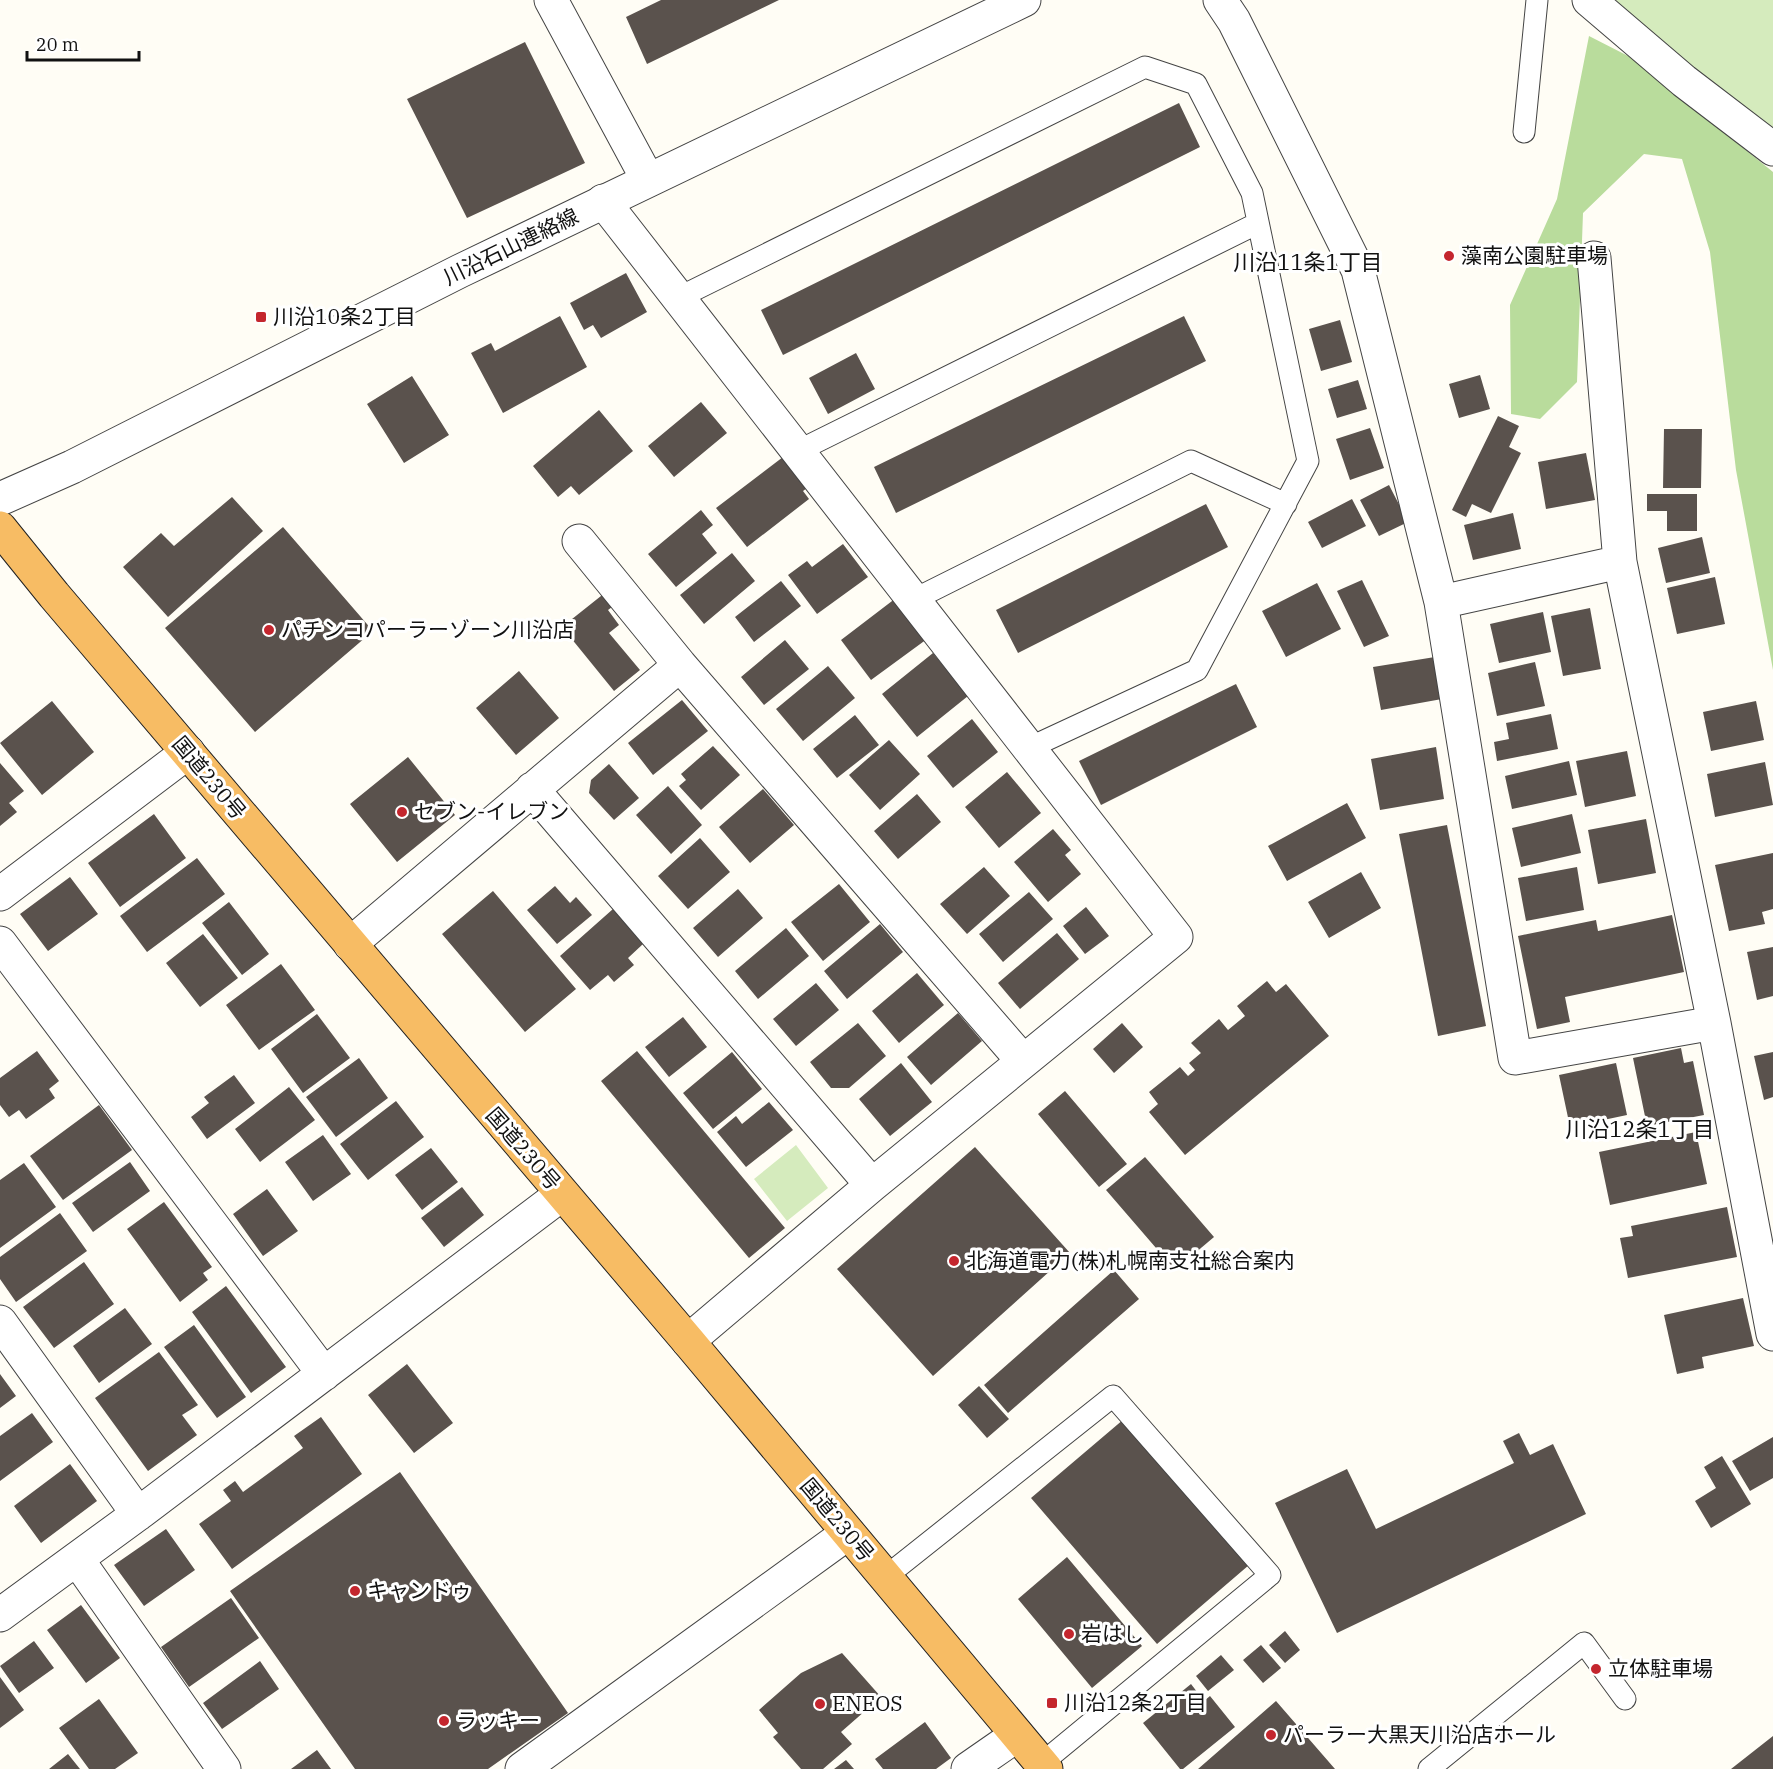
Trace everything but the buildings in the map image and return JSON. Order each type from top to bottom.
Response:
[{"type":"highway","name":"国道230号","points":[[0,528],[54,595],[688,1341],[884,1578],[1044,1766]]},
{"type":"street","points":[[551,0],[648,180]]},
{"type":"street","name":"川沿石山連絡線","points":[[0,499],[72,467],[603,201],[1024,0]]},
{"type":"street","points":[[1220,0],[1233,21],[1358,270],[1441,602],[1515,1058],[1714,1023]]},
{"type":"street","points":[[1589,0],[1684,81],[1773,149]]},
{"type":"street","points":[[603,201],[1176,937],[872,1185],[688,1341]]},
{"type":"street","points":[[1594,258],[1620,562],[1714,1023],[1773,1334]]},
{"type":"street","points":[[579,541],[680,665],[1023,1061]]},
{"type":"street","points":[[1441,602],[1620,562]]},
{"type":"street","points":[[350,944],[680,665]]},
{"type":"street","points":[[0,894],[188,752]]},
{"type":"street","points":[[532,789],[872,1185]]},
{"type":"street","points":[[0,943],[324,1374]]},
{"type":"street","points":[[0,1615],[138,1514],[562,1194]]},
{"type":"street","points":[[0,1322],[138,1514]]},
{"type":"street","points":[[522,1769],[848,1533]]},
{"type":"street","points":[[77,1559],[224,1769]]},
{"type":"street","points":[[968,1769],[1017,1735]]},
{"type":"lane","points":[[1524,132],[1538,0]]},
{"type":"lane","points":[[678,298],[1145,67],[1196,84],[1252,193],[1308,461],[1197,669],[1029,748]]},
{"type":"lane","points":[[798,451],[1258,223]]},
{"type":"lane","points":[[913,600],[1191,461],[1286,504]]},
{"type":"lane","points":[[884,1578],[1113,1396],[1270,1575],[1044,1766]]},
{"type":"lane","points":[[1429,1769],[1584,1643],[1625,1699]]},
{"type":"green space","points":[[1606,0],[1773,0],[1773,132]]},
{"type":"green space","points":[[1589,36],[1632,58],[1773,172],[1773,670],[1736,470],[1710,252],[1682,159],[1644,154],[1583,213],[1577,382],[1540,419],[1511,414],[1510,305],[1557,199]]},
{"type":"green space","points":[[796,1145],[828,1188],[787,1221],[754,1179]]},
{"type":"place","name":"藻南公園駐車場","points":[[1449,256]]},
{"type":"place","name":"川沿10条2丁目","points":[[261,317]]},
{"type":"place","name":"パチンコパーラーゾーン川沿店","points":[[269,630]]},
{"type":"place","name":"セブン-イレブン","points":[[402,812]]},
{"type":"place","name":"北海道電力(株)札幌南支社総合案内","points":[[954,1261]]},
{"type":"place","name":"キャンドゥ","points":[[355,1591]]},
{"type":"place","name":"岩はし","points":[[1069,1634]]},
{"type":"place","name":"立体駐車場","points":[[1596,1669]]},
{"type":"place","name":"川沿12条2丁目","points":[[1052,1703]]},
{"type":"place","name":"ENEOS","points":[[820,1704]]},
{"type":"place","name":"ラッキー","points":[[444,1721]]},
{"type":"place","name":"パーラー大黒天川沿店ホール","points":[[1271,1735]]},
{"type":"district","name":"川沿11条1丁目","points":[[1308,262]]},
{"type":"district","name":"川沿12条1丁目","points":[[1640,1129]]}]
